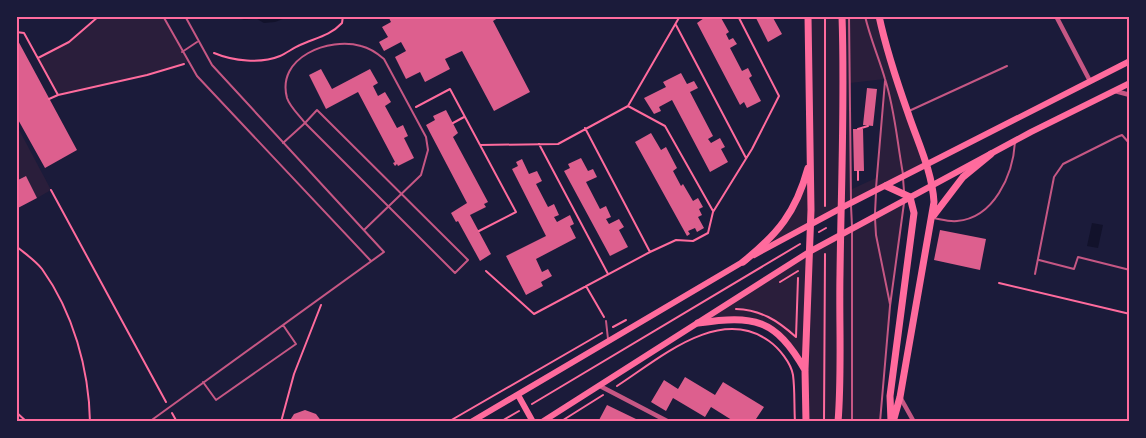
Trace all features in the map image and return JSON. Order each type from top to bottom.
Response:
[{"type":"main road","points":[[806,422],[805,370],[810,238],[808,16]]},
{"type":"main road","points":[[838,422],[841,387],[841,234],[843,207],[842,16]]},
{"type":"main road","points":[[879,16],[907,112],[933,184],[932,218],[900,397],[892,422]]},
{"type":"main road","points":[[471,422],[810,224],[1130,61]]},
{"type":"main road","points":[[542,422],[826,242],[906,197],[1015,140],[1130,84]]},
{"type":"main road","points":[[743,262],[778,231],[791,213],[802,190],[808,166],[810,141]]},
{"type":"main road","points":[[932,218],[957,184],[991,154]]},
{"type":"main road","points":[[886,186],[906,197],[914,213],[890,396],[892,422]]},
{"type":"main road","points":[[698,323],[724,319],[745,319],[765,324],[791,346],[805,370]]},
{"type":"main road","points":[[518,395],[533,422]]},
{"type":"street","points":[[1056,16],[1090,81]]},
{"type":"street","points":[[1115,91],[1130,95]]},
{"type":"street","points":[[600,386],[669,422]]},
{"type":"street","points":[[900,397],[914,422]]},
{"type":"lane","points":[[163,16],[197,76],[371,261]]},
{"type":"lane","points":[[149,422],[384,252],[212,65],[185,16]]},
{"type":"lane","points":[[849,16],[852,422]]},
{"type":"lane","points":[[865,16],[871,41],[885,79],[898,132],[906,197],[890,306],[880,422]]},
{"type":"lane","points":[[182,52],[198,42]]},
{"type":"lane","points":[[283,144],[305,122],[317,110],[402,194],[468,260],[455,273],[390,206],[305,122],[287,98],[287,78],[292,64],[303,54],[327,46],[359,45],[374,51],[388,65],[426,137],[428,150],[421,174],[402,194],[390,206],[364,230]]},
{"type":"lane","points":[[907,112],[1007,66]]},
{"type":"lane","points":[[885,79],[876,178],[875,216],[876,234],[890,306]]},
{"type":"lane","points":[[1035,274],[1054,177],[1058,170],[1063,164],[1122,135],[1130,144]]},
{"type":"lane","points":[[932,218],[956,222],[974,216],[990,205],[1004,185],[1014,154],[1015,140]]},
{"type":"lane","points":[[1038,259],[1074,269],[1078,257],[1130,270]]},
{"type":"lane","points":[[606,321],[608,341]]},
{"type":"lane","points":[[203,382],[216,400],[296,344],[283,325]]},
{"type":"path","points":[[38,58],[69,42],[99,16]]},
{"type":"path","points":[[204,52],[231,58],[262,61],[278,57],[300,45],[328,34],[342,23],[343,16]]},
{"type":"path","points":[[480,145],[558,144],[628,106],[676,26],[680,16]]},
{"type":"path","points":[[486,271],[534,314],[650,252],[676,240],[693,241],[708,232],[713,212],[746,158],[778,96],[738,16]]},
{"type":"path","points":[[824,422],[826,16]]},
{"type":"path","points":[[676,26],[746,158]]},
{"type":"path","points":[[16,32],[24,33],[58,95]]},
{"type":"path","points":[[49,99],[58,95],[146,75],[189,62]]},
{"type":"path","points":[[412,110],[450,89],[465,116],[516,212],[478,231]]},
{"type":"path","points":[[628,106],[665,126],[713,212]]},
{"type":"path","points":[[453,123],[465,116]]},
{"type":"path","points":[[858,129],[868,126]]},
{"type":"path","points":[[585,128],[650,252]]},
{"type":"path","points":[[539,144],[608,274]]},
{"type":"path","points":[[51,190],[177,422]]},
{"type":"path","points":[[500,422],[826,228]]},
{"type":"path","points":[[16,246],[41,268],[69,315],[80,355],[90,422]]},
{"type":"path","points":[[735,309],[752,310],[770,316],[796,337],[798,278]]},
{"type":"path","points":[[999,283],[1130,314]]},
{"type":"path","points":[[586,286],[606,321]]},
{"type":"path","points":[[281,422],[294,374],[324,296]]},
{"type":"path","points":[[448,422],[632,316]]},
{"type":"path","points":[[560,422],[696,335],[723,330],[743,331],[762,336],[775,345],[793,374],[795,422]]},
{"type":"path","points":[[16,412],[27,422]]},
{"type":"shaded area","points":[[99,16],[163,16],[189,62],[147,75],[58,95],[38,58],[69,42]]},
{"type":"shaded area","points":[[234,16],[291,16],[275,22],[264,23],[257,19],[244,20]]},
{"type":"shaded area","points":[[808,16],[879,16],[927,165],[761,247],[791,213],[808,166]],"holes":[[[885,79],[876,178],[850,190],[850,83]]]},
{"type":"shaded area","points":[[16,124],[51,190],[37,198],[26,176],[16,181]]},
{"type":"shaded area","points":[[904,200],[890,306],[880,422],[806,422],[805,370],[779,334],[745,319],[698,323],[809,252]]},
{"type":"shaded area","points":[[1092,223],[1103,225],[1098,248],[1087,246]]},
{"type":"building","points":[[388,16],[501,16],[493,21],[530,92],[494,111],[462,51],[445,59],[450,69],[425,82],[420,72],[406,79],[395,57],[406,51],[401,42],[384,51],[379,42],[388,37],[382,27],[391,22]]},
{"type":"building","points":[[707,16],[720,16],[729,32],[726,34],[729,40],[733,38],[737,44],[730,48],[742,71],[748,68],[752,76],[749,78],[761,101],[747,108],[744,102],[740,105],[697,23]]},
{"type":"building","points":[[755,16],[772,16],[782,34],[768,42]]},
{"type":"building","points":[[16,37],[77,150],[45,168],[16,116]]},
{"type":"building","points":[[321,69],[332,89],[370,69],[378,83],[373,86],[378,96],[385,92],[391,102],[385,106],[397,128],[403,125],[408,136],[404,138],[414,158],[395,166],[393,163],[395,162],[358,92],[326,109],[309,75]]},
{"type":"building","points":[[681,73],[687,84],[694,81],[698,88],[690,92],[713,136],[708,139],[711,143],[720,138],[725,147],[721,149],[728,162],[710,172],[672,100],[659,107],[661,111],[654,114],[644,98],[666,87],[663,82]]},
{"type":"building","points":[[867,88],[877,89],[873,126],[863,125]]},
{"type":"building","points":[[446,110],[458,133],[453,137],[488,202],[484,204],[486,207],[470,215],[491,254],[480,261],[458,221],[456,222],[451,213],[467,203],[426,125],[435,120],[433,116]]},
{"type":"building","points":[[853,129],[863,129],[864,171],[854,171]]},
{"type":"building","points":[[651,133],[661,150],[666,147],[677,168],[673,171],[681,186],[683,184],[693,201],[698,198],[703,207],[699,209],[702,215],[698,217],[704,228],[697,232],[695,228],[688,231],[690,234],[687,236],[635,142]]},
{"type":"building","points":[[581,158],[588,171],[593,169],[597,177],[586,182],[600,209],[606,206],[611,217],[606,219],[609,224],[619,219],[624,227],[619,230],[628,247],[610,256],[564,171],[570,168],[568,164]]},
{"type":"building","points":[[522,159],[529,174],[537,171],[542,181],[536,184],[548,207],[554,204],[559,215],[554,217],[557,222],[570,215],[574,224],[570,226],[576,238],[536,259],[542,272],[548,269],[552,276],[541,282],[543,286],[526,295],[506,256],[546,236],[512,169],[518,166],[516,162]]},
{"type":"building","points":[[26,176],[37,198],[16,209],[16,181]]},
{"type":"building","points":[[940,230],[986,239],[980,270],[934,260]]},
{"type":"building","points":[[685,377],[715,395],[723,382],[764,407],[756,419],[760,422],[735,422],[711,407],[705,417],[673,398],[666,411],[651,402],[664,380],[678,389]]},
{"type":"building","points":[[607,405],[636,419],[635,422],[598,422]]},
{"type":"building","points":[[305,410],[316,414],[322,422],[289,422],[294,414]]}]
